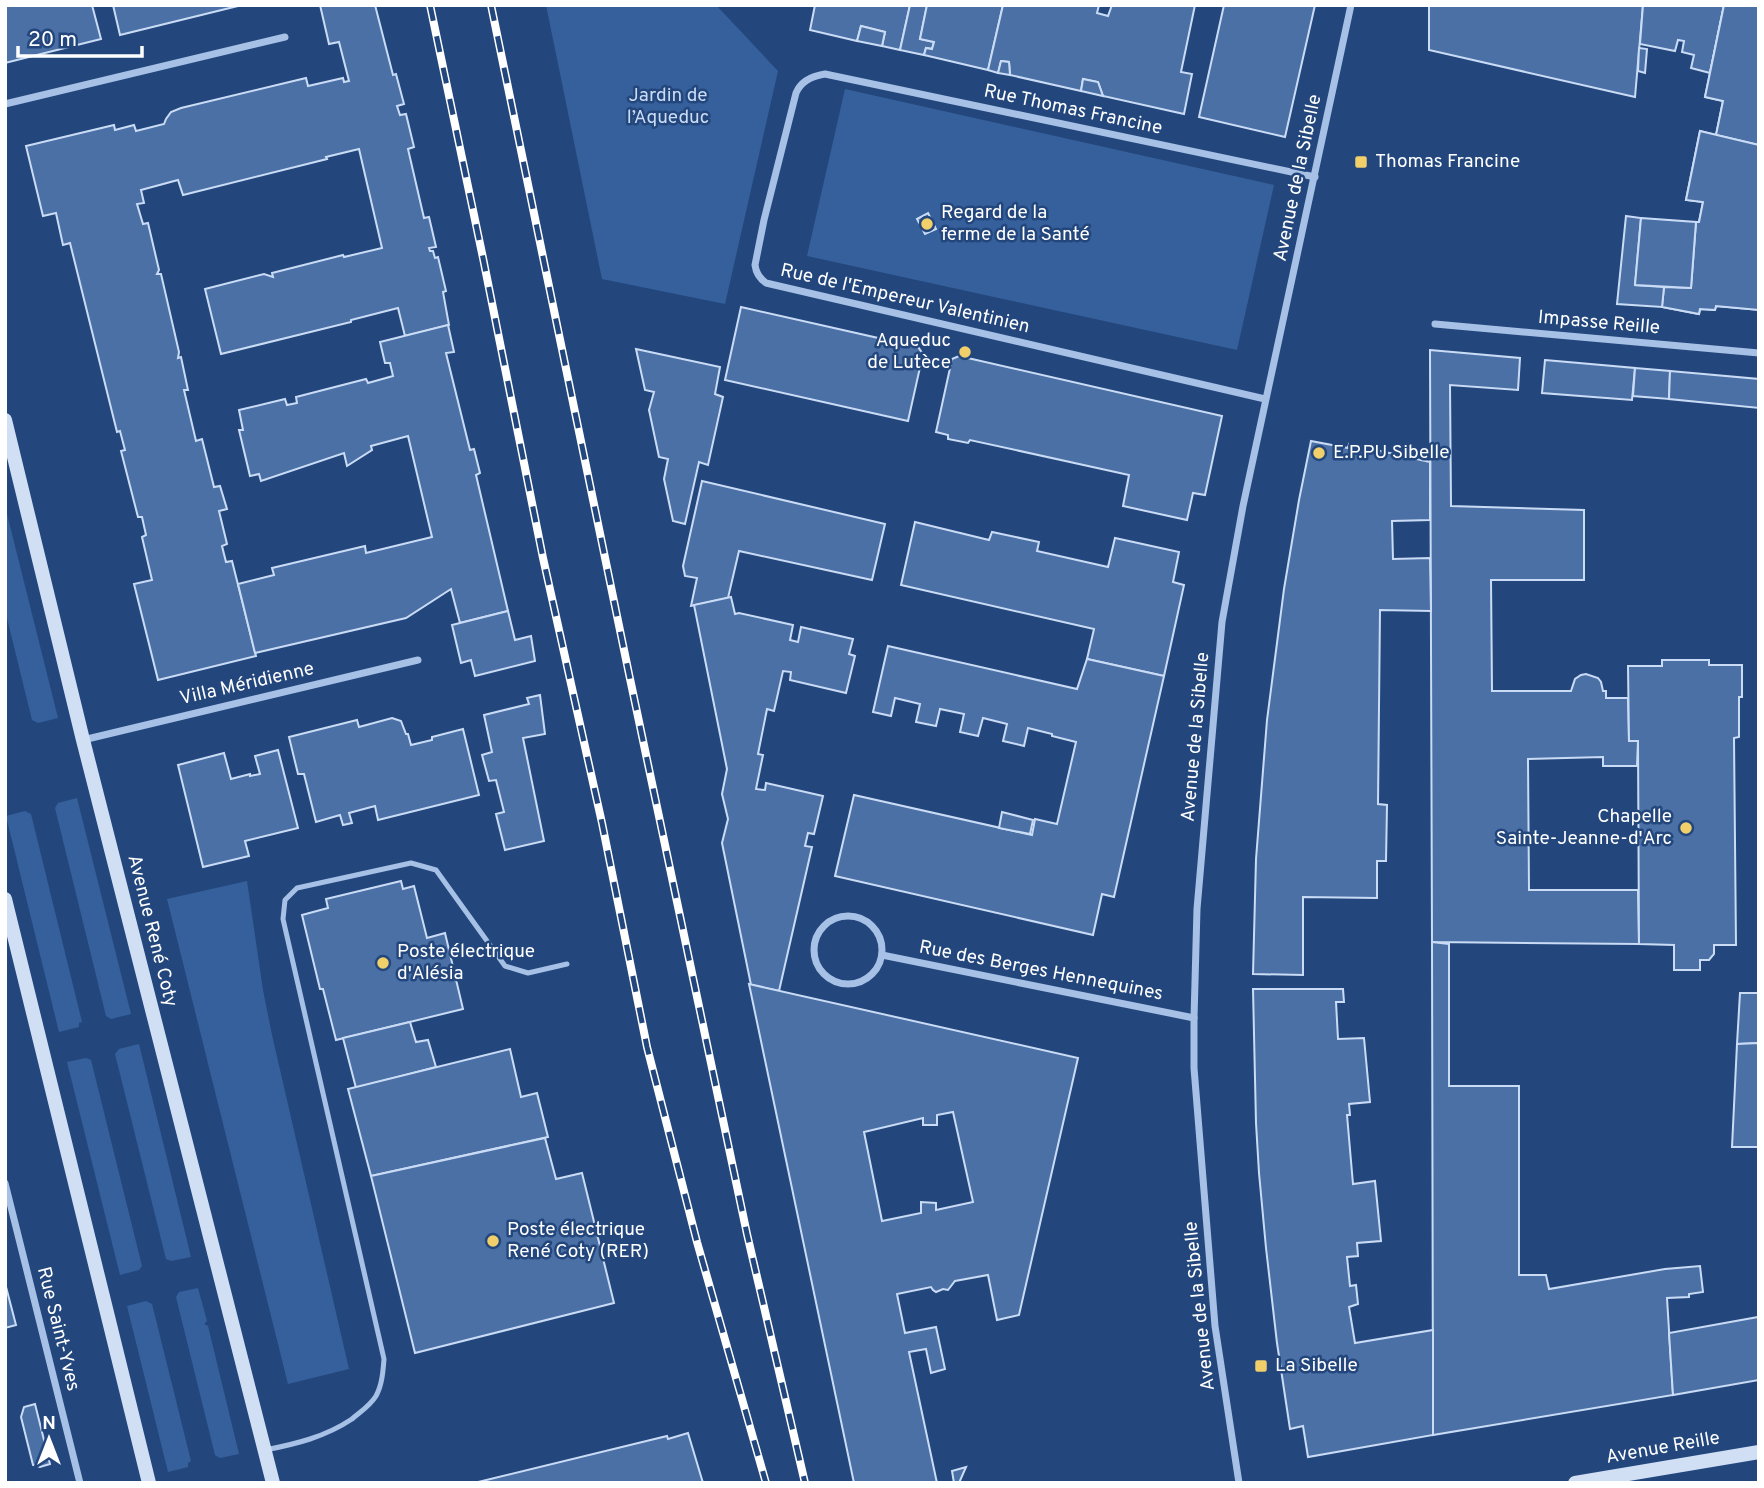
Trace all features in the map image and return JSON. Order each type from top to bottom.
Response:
[{"type":"street","name":"Avenue de la Sibelle","points":[[1239,1483],[1215,1326],[1194,1068],[1197,909],[1222,622],[1242,506],[1351,5]]},
{"type":"street","points":[[5,104],[285,37]]},
{"type":"street","name":"Rue Thomas Francine","points":[[825,74],[1315,177]]},
{"type":"street","name":"Rue de l'Empereur Valentinien","points":[[825,74],[806,81],[799,86],[796,93],[755,265],[761,279],[776,286],[1265,399]]},
{"type":"street","name":"Impasse Reille","points":[[1436,324],[1759,353]]},
{"type":"street","name":"Avenue René Coty","points":[[5,420],[83,740],[273,1483]]},
{"type":"street","name":"Villa Méridienne","points":[[83,740],[418,660]]},
{"type":"street","points":[[5,899],[149,1483]]},
{"type":"street","points":[[853,917],[869,924],[875,930],[880,938],[882,955],[876,970],[864,980],[842,983],[834,981],[822,972],[815,958],[815,942],[827,924],[835,919],[853,917]]},
{"type":"street","name":"Rue des Berges Hennequines","points":[[882,955],[1194,1018]]},
{"type":"street","name":"Rue Saint-Yves","points":[[5,1182],[80,1483]]},
{"type":"street","name":"Avenue Reille","points":[[1574,1483],[1759,1452]]},
{"type":"lane","points":[[265,1450],[325,1435],[364,1410],[376,1396],[383,1378],[384,1359],[283,919],[285,900],[297,888],[411,863],[436,870],[505,966],[528,973],[568,964]]},
{"type":"green space","name":"Jardin de l’Aqueduc","points":[[546,5],[716,5],[778,71],[725,304],[602,279]]},
{"type":"green space","points":[[845,89],[1274,185],[1237,350],[807,256]]},
{"type":"green space","points":[[5,506],[58,718],[38,723],[32,720],[5,610]]},
{"type":"green space","points":[[77,798],[131,1014],[111,1019],[106,1016],[55,808],[58,803]]},
{"type":"green space","points":[[25,811],[31,814],[82,1022],[79,1027],[59,1032],[6,816]]},
{"type":"green space","points":[[247,881],[272,1035],[349,1369],[288,1384],[167,899]]},
{"type":"green space","points":[[139,1044],[191,1257],[171,1261],[166,1259],[115,1054],[119,1049]]},
{"type":"green space","points":[[86,1058],[91,1060],[142,1266],[139,1270],[120,1275],[67,1062]]},
{"type":"green space","points":[[198,1288],[207,1321],[204,1324],[208,1326],[239,1454],[220,1458],[215,1455],[176,1297],[179,1292]]},
{"type":"green space","points":[[146,1301],[152,1304],[191,1461],[188,1467],[168,1472],[127,1306]]},
{"type":"building","points":[[5,5],[92,5],[101,39],[5,63]]},
{"type":"building","points":[[113,5],[242,5],[120,35]]},
{"type":"building","points":[[320,5],[375,5],[393,75],[396,74],[404,104],[397,106],[400,115],[406,114],[414,147],[408,149],[424,218],[429,217],[436,247],[429,248],[435,258],[438,257],[446,291],[443,292],[449,325],[405,336],[398,308],[221,354],[205,289],[264,274],[273,277],[272,273],[382,248],[359,149],[183,195],[178,180],[141,190],[144,203],[137,204],[143,224],[148,223],[159,270],[157,274],[161,274],[179,352],[178,358],[181,357],[188,390],[184,390],[196,441],[202,439],[214,487],[220,486],[227,509],[219,511],[227,544],[222,546],[226,562],[232,561],[256,656],[158,680],[134,584],[152,580],[142,537],[146,535],[142,517],[138,517],[121,451],[125,450],[120,431],[117,432],[70,243],[63,245],[56,213],[43,216],[26,146],[114,125],[115,130],[134,125],[136,131],[164,124],[171,112],[181,108],[306,78],[308,86],[343,78],[344,82],[349,81],[339,42],[329,44]]},
{"type":"building","points":[[815,5],[910,5],[900,50],[882,46],[885,32],[861,26],[857,41],[810,30]]},
{"type":"building","points":[[910,5],[927,5],[920,39],[934,42],[932,49],[926,48],[924,55],[900,50]]},
{"type":"building","points":[[927,5],[1003,5],[988,70],[924,55],[926,48],[932,49],[934,42],[920,39]]},
{"type":"building","points":[[1003,5],[1099,5],[1097,13],[1108,16],[1112,5],[1195,5],[1181,72],[1192,74],[1184,114],[1103,96],[1098,82],[1083,79],[1081,91],[1010,75],[1009,62],[1001,61],[998,73],[988,70]]},
{"type":"building","points":[[1224,5],[1315,5],[1285,137],[1199,117]]},
{"type":"building","points":[[1429,5],[1643,5],[1635,97],[1429,50]]},
{"type":"building","points":[[1643,5],[1724,5],[1710,73],[1691,68],[1694,55],[1682,52],[1684,41],[1678,40],[1675,51],[1640,44]]},
{"type":"building","points":[[1724,5],[1759,5],[1759,310],[1716,306],[1715,310],[1700,309],[1699,314],[1662,307],[1664,287],[1691,288],[1696,222],[1699,222],[1703,202],[1686,200],[1700,131],[1716,135],[1723,101],[1705,97]]},
{"type":"building","points":[[1724,5],[1759,5],[1759,145],[1716,135],[1723,101],[1705,97]]},
{"type":"building","points":[[861,26],[885,32],[882,46],[857,41]]},
{"type":"building","points":[[1639,48],[1647,49],[1645,73],[1638,71]]},
{"type":"building","points":[[1001,61],[1009,62],[1010,75],[998,73]]},
{"type":"building","points":[[1083,79],[1098,82],[1103,96],[1081,91]]},
{"type":"building","points":[[1700,131],[1759,145],[1759,310],[1716,306],[1715,310],[1700,309],[1699,314],[1662,307],[1664,287],[1691,288],[1696,222],[1699,222],[1703,202],[1686,200]]},
{"type":"building","name":"Regard de la ferme de la Santé","points":[[928,213],[936,229],[925,234],[917,219]]},
{"type":"building","points":[[1626,216],[1641,218],[1635,285],[1664,287],[1662,307],[1617,304]]},
{"type":"building","points":[[1641,218],[1696,222],[1691,288],[1635,285]]},
{"type":"building","points":[[741,307],[918,347],[923,354],[908,421],[725,380]]},
{"type":"building","points":[[448,325],[454,352],[446,353],[470,450],[474,449],[480,473],[476,475],[508,611],[460,623],[451,589],[406,618],[255,653],[238,584],[274,575],[272,568],[365,546],[366,553],[432,537],[408,436],[371,446],[372,450],[347,466],[344,453],[261,481],[259,474],[250,476],[239,430],[243,430],[239,410],[285,399],[287,405],[297,403],[296,397],[366,379],[368,383],[393,376],[390,363],[385,363],[380,342]]},
{"type":"building","points":[[636,349],[720,367],[715,394],[723,397],[708,465],[699,462],[685,524],[673,521],[664,479],[668,459],[659,457],[649,410],[654,392],[645,390]]},
{"type":"building","points":[[1430,350],[1520,358],[1518,390],[1450,385],[1451,506],[1584,510],[1584,580],[1491,580],[1492,691],[1571,691],[1575,679],[1586,674],[1598,678],[1603,691],[1606,691],[1606,698],[1628,698],[1629,741],[1638,741],[1637,766],[1603,766],[1603,757],[1528,759],[1529,890],[1638,890],[1639,944],[1432,942]]},
{"type":"building","points":[[959,356],[1222,416],[1205,495],[1193,493],[1187,520],[1123,506],[1129,475],[970,440],[968,443],[948,439],[948,435],[936,432],[952,359]]},
{"type":"building","points":[[1545,360],[1635,368],[1632,400],[1542,393]]},
{"type":"building","points":[[1635,368],[1670,371],[1669,399],[1633,396]]},
{"type":"building","points":[[1670,371],[1759,379],[1759,408],[1669,399]]},
{"type":"building","points":[[1311,441],[1348,448],[1349,444],[1430,462],[1430,520],[1392,521],[1393,559],[1430,558],[1431,611],[1380,610],[1378,804],[1387,805],[1386,861],[1377,861],[1377,898],[1303,897],[1303,975],[1253,974],[1256,859],[1267,720],[1284,589]]},
{"type":"building","points":[[702,481],[885,524],[872,580],[739,551],[728,598],[691,606],[697,578],[685,576],[683,566]]},
{"type":"building","points":[[915,522],[989,540],[992,532],[1039,542],[1037,551],[1108,567],[1115,538],[1179,552],[1173,582],[1184,585],[1164,676],[1087,659],[1094,629],[901,585]]},
{"type":"building","points":[[731,597],[735,614],[793,625],[790,640],[798,642],[801,627],[853,639],[849,654],[855,656],[846,693],[790,680],[791,672],[783,671],[774,711],[767,709],[758,754],[763,755],[756,789],[765,790],[766,783],[823,796],[814,834],[808,833],[805,846],[812,847],[779,991],[751,985],[722,843],[728,819],[722,794],[727,769],[694,605]]},
{"type":"building","points":[[508,611],[515,640],[531,636],[535,661],[475,676],[471,660],[461,663],[452,625]]},
{"type":"building","points":[[888,646],[1077,689],[1087,659],[1164,676],[1114,897],[1102,894],[1093,935],[835,876],[854,795],[1032,835],[1035,819],[1057,824],[1076,742],[1028,728],[1024,746],[1003,741],[1007,724],[983,718],[978,736],[960,732],[964,714],[940,709],[936,726],[916,722],[920,704],[895,698],[891,716],[873,712]]},
{"type":"building","name":"Chapelle Sainte-Jeanne-d'Arc","points":[[1662,660],[1709,660],[1709,665],[1742,665],[1739,737],[1734,738],[1736,945],[1714,945],[1714,954],[1709,960],[1700,960],[1700,970],[1674,970],[1674,945],[1639,944],[1638,741],[1629,741],[1628,666],[1662,666]]},
{"type":"building","points":[[540,695],[545,734],[523,738],[544,841],[505,850],[496,814],[504,812],[496,780],[489,781],[482,755],[492,752],[484,715],[529,704],[527,698]]},
{"type":"building","points":[[392,718],[401,721],[411,745],[463,729],[479,795],[378,820],[375,806],[349,813],[352,823],[343,825],[340,815],[316,822],[304,774],[298,774],[289,737],[357,720],[359,727]]},
{"type":"building","points":[[278,750],[298,828],[245,841],[249,856],[203,867],[178,765],[224,753],[231,779],[260,774],[255,756]]},
{"type":"building","points":[[1002,812],[1033,820],[1030,834],[999,828]]},
{"type":"building","name":"Poste électrique d'Alésia","points":[[401,881],[403,889],[414,886],[427,938],[445,933],[463,1009],[336,1040],[302,915],[328,908],[326,899]]},
{"type":"building","points":[[1432,942],[1449,944],[1449,1086],[1519,1086],[1519,1275],[1546,1275],[1549,1289],[1665,1269],[1700,1266],[1703,1292],[1689,1294],[1689,1297],[1667,1298],[1673,1395],[1433,1435]]},
{"type":"building","points":[[749,984],[1078,1058],[1019,1315],[997,1320],[988,1275],[955,1281],[948,1290],[936,1292],[931,1287],[897,1294],[905,1333],[936,1327],[945,1369],[931,1373],[926,1349],[909,1352],[937,1483],[854,1483]],"holes":[[[953,1112],[973,1202],[936,1210],[936,1203],[921,1202],[921,1213],[882,1221],[864,1132],[923,1118],[923,1125],[937,1125],[937,1115]]]},
{"type":"building","points":[[1253,989],[1343,989],[1344,1002],[1336,1002],[1338,1039],[1364,1038],[1370,1102],[1349,1104],[1350,1115],[1347,1115],[1353,1184],[1375,1181],[1381,1241],[1357,1243],[1358,1256],[1347,1257],[1350,1286],[1356,1285],[1358,1304],[1349,1307],[1355,1343],[1433,1330],[1433,1435],[1308,1457],[1303,1426],[1290,1429],[1277,1343],[1259,1173]]},
{"type":"building","points":[[1740,993],[1759,993],[1759,1043],[1737,1044]]},
{"type":"building","points":[[410,1022],[416,1042],[428,1040],[436,1067],[356,1088],[343,1038]]},
{"type":"building","points":[[1759,1043],[1759,1147],[1732,1147],[1737,1044]]},
{"type":"building","points":[[510,1049],[521,1097],[537,1093],[548,1137],[371,1176],[348,1089]]},
{"type":"building","name":"Poste électrique René Coty (RER)","points":[[545,1138],[556,1179],[582,1173],[614,1303],[415,1353],[371,1176]]},
{"type":"building","points":[[5,1283],[16,1325],[5,1328]]},
{"type":"building","points":[[1758,1317],[1759,1380],[1673,1395],[1669,1333]]},
{"type":"building","points":[[35,1404],[50,1464],[40,1467],[33,1465],[21,1417],[24,1407]]},
{"type":"building","points":[[688,1433],[703,1483],[474,1483],[667,1436],[668,1439]]},
{"type":"building","points":[[966,1467],[959,1483],[954,1483],[952,1471]]},
{"type":"railway","points":[[430,5],[543,558],[602,823],[647,1047],[697,1242],[766,1483]]},
{"type":"railway","points":[[491,5],[747,1234],[805,1483]]},
{"type":"place","name":"Thomas Francine","points":[[1361,162]]},
{"type":"place","name":"Regard de la ferme de la Santé","points":[[927,224]]},
{"type":"place","name":"Aqueduc de Lutèce","points":[[965,352]]},
{"type":"place","name":"E.P.PU Sibelle","points":[[1319,453]]},
{"type":"place","name":"Chapelle Sainte-Jeanne-d'Arc","points":[[1686,828]]},
{"type":"place","name":"Poste électrique d'Alésia","points":[[383,963]]},
{"type":"place","name":"Poste électrique René Coty (RER)","points":[[493,1241]]},
{"type":"place","name":"La Sibelle","points":[[1261,1366]]}]
